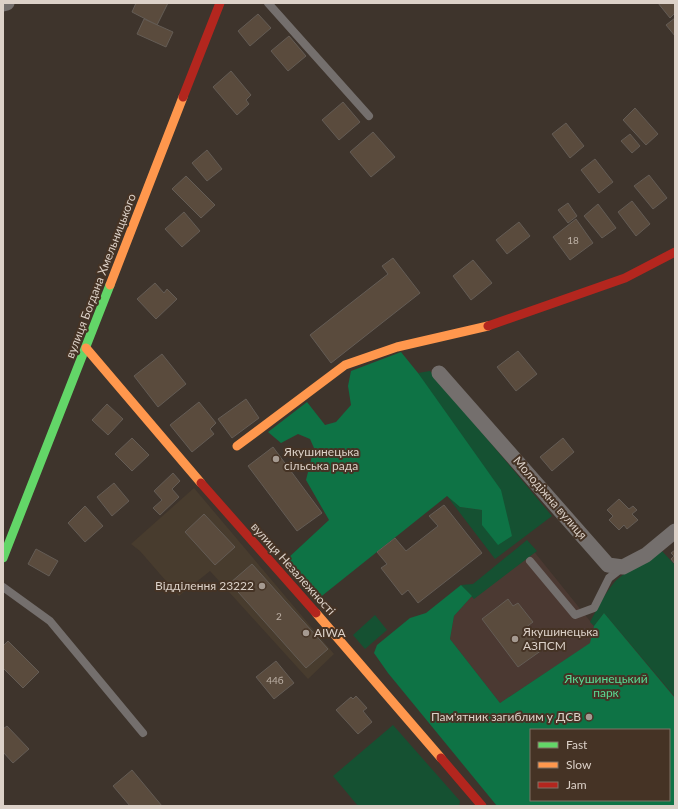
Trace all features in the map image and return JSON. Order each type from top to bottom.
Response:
[{"type":"street","points":[[3,4],[7,3]]},
{"type":"street","name":"вулиця Богдана Хмельницького","points":[[3,558],[220,3]]},
{"type":"street","points":[[237,446],[345,365],[396,347],[492,325],[625,278],[675,252]]},
{"type":"street","name":"вулиця Незалежності","points":[[86,348],[234,522],[354,656],[477,804]]},
{"type":"street","name":"Молодіжна вулиця","points":[[439,372],[608,565],[623,567]]},
{"type":"street","points":[[623,567],[646,556],[675,531]]},
{"type":"lane","points":[[268,3],[368,116]]},
{"type":"lane","points":[[530,561],[575,615],[594,608],[609,578],[623,567]]},
{"type":"lane","points":[[3,587],[50,621],[144,733]]},
{"type":"shaded area","points":[[194,488],[334,654],[308,679],[210,571],[179,596],[140,551],[131,544]]},
{"type":"shaded area","points":[[532,549],[594,626],[591,643],[500,703],[450,639],[454,616],[472,596]]},
{"type":"green space","points":[[401,352],[418,373],[501,490],[512,536],[498,545],[482,525],[482,510],[460,507],[447,496],[318,599],[287,559],[329,520],[306,480],[314,448],[310,439],[298,434],[281,443],[268,432],[307,402],[325,425],[336,422],[351,405],[348,386],[351,371]]},
{"type":"green space","points":[[430,371],[552,516],[495,559],[447,496],[460,507],[482,510],[512,536],[418,373]]},
{"type":"green space","points":[[527,540],[537,551],[474,599],[461,585],[473,584]]},
{"type":"green space","points":[[661,550],[675,565],[675,697],[604,613],[594,626],[590,622],[613,584],[622,575]]},
{"type":"green space","name":"Якушинецький парк","points":[[461,585],[472,596],[454,616],[450,639],[500,703],[590,643],[594,626],[604,613],[675,698],[675,806],[497,806],[388,673],[374,653],[377,645],[410,618],[426,613]]},
{"type":"green space","points":[[375,615],[387,630],[365,649],[353,635]]},
{"type":"green space","points":[[393,725],[460,801],[459,806],[358,806],[333,776]]},
{"type":"building","points":[[136,3],[168,3],[157,25],[132,12]]},
{"type":"building","points":[[658,3],[675,3],[675,13],[670,18]]},
{"type":"building","points":[[258,14],[271,28],[250,46],[238,31]]},
{"type":"building","points":[[675,18],[675,36],[666,25]]},
{"type":"building","points":[[144,19],[173,32],[166,47],[137,34]]},
{"type":"building","points":[[289,36],[306,56],[288,71],[271,51]]},
{"type":"building","points":[[231,71],[251,95],[246,100],[249,104],[237,115],[213,87]]},
{"type":"building","points":[[343,102],[360,122],[339,140],[322,120]]},
{"type":"building","points":[[635,108],[658,134],[646,145],[623,120]]},
{"type":"building","points":[[566,123],[584,146],[570,158],[552,134]]},
{"type":"building","points":[[373,132],[395,157],[371,177],[350,152]]},
{"type":"building","points":[[630,134],[640,146],[632,153],[621,141]]},
{"type":"building","points":[[207,150],[222,169],[207,181],[192,163]]},
{"type":"building","points":[[595,159],[613,182],[599,193],[581,170]]},
{"type":"building","points":[[649,175],[667,198],[653,209],[634,186]]},
{"type":"building","points":[[186,176],[215,205],[201,218],[172,189]]},
{"type":"building","points":[[632,201],[650,224],[636,236],[618,212]]},
{"type":"building","points":[[568,203],[577,216],[568,223],[558,210]]},
{"type":"building","points":[[598,204],[616,228],[602,238],[584,216]]},
{"type":"building","points":[[184,212],[200,231],[182,247],[165,229]]},
{"type":"building","points":[[576,219],[593,243],[570,260],[553,237]]},
{"type":"building","points":[[519,222],[530,236],[507,254],[496,240]]},
{"type":"building","points":[[393,258],[420,293],[331,363],[310,335],[388,274],[382,266]]},
{"type":"building","points":[[473,260],[492,283],[471,300],[453,276]]},
{"type":"building","points":[[155,283],[164,293],[167,289],[177,299],[156,319],[137,299]]},
{"type":"building","points":[[518,351],[537,374],[516,391],[497,367]]},
{"type":"building","points":[[162,354],[186,384],[158,407],[134,376]]},
{"type":"building","points":[[246,399],[259,418],[232,438],[218,419]]},
{"type":"building","points":[[199,402],[216,423],[210,429],[214,434],[192,452],[170,425]]},
{"type":"building","points":[[107,404],[123,419],[108,435],[92,420]]},
{"type":"building","points":[[132,438],[149,455],[132,471],[115,454]]},
{"type":"building","points":[[563,438],[574,452],[552,471],[540,457]]},
{"type":"building","points":[[273,447],[322,513],[297,531],[248,466]]},
{"type":"building","points":[[173,473],[180,481],[172,489],[179,497],[160,515],[153,508],[162,500],[154,491]]},
{"type":"building","points":[[114,483],[129,501],[112,516],[97,497]]},
{"type":"building","points":[[619,499],[629,509],[633,506],[637,510],[632,514],[638,520],[627,529],[624,525],[619,530],[609,520],[613,516],[607,510]]},
{"type":"building","points":[[444,505],[482,553],[418,603],[408,590],[402,595],[381,568],[387,564],[377,552],[395,538],[406,551],[438,526],[429,516]]},
{"type":"building","points":[[85,506],[103,526],[85,542],[68,523]]},
{"type":"building","points":[[204,514],[235,547],[215,565],[185,532]]},
{"type":"building","points":[[36,549],[58,561],[49,576],[28,564]]},
{"type":"building","points":[[675,550],[675,564],[671,559],[674,556],[671,553]]},
{"type":"building","points":[[252,564],[328,649],[306,668],[230,583]]},
{"type":"building","name":"Якушинецька АЗПСМ","points":[[508,599],[513,606],[518,603],[533,622],[525,628],[542,650],[518,667],[482,619]]},
{"type":"building","points":[[8,641],[39,672],[23,688],[3,668],[3,646]]},
{"type":"building","points":[[276,661],[294,683],[274,699],[256,677]]},
{"type":"building","points":[[356,696],[367,708],[363,711],[372,722],[358,734],[336,710],[351,697],[353,699]]},
{"type":"building","points":[[7,726],[29,749],[13,763],[3,752],[3,729]]},
{"type":"building","points":[[132,770],[162,806],[130,806],[113,786]]},
{"type":"traffic: fast","points":[[3,558],[110,285]]},
{"type":"traffic: slow","points":[[110,285],[183,97]]},
{"type":"traffic: slow","points":[[237,446],[345,365],[397,347],[488,326]]},
{"type":"traffic: slow","points":[[86,348],[201,483]]},
{"type":"traffic: slow","points":[[316,613],[441,758]]},
{"type":"traffic: jam","points":[[183,97],[220,3]]},
{"type":"traffic: jam","points":[[488,326],[625,278],[675,252]]},
{"type":"traffic: jam","points":[[201,483],[316,613]]},
{"type":"traffic: jam","points":[[441,758],[482,806]]},
{"type":"place","name":"Якушинецька сільська рада","points":[[276,459]]},
{"type":"place","name":"Відділення 23222","points":[[262,586]]},
{"type":"place","name":"AIWA","points":[[306,633]]},
{"type":"place","name":"Якушинецька АЗПСМ","points":[[515,639]]},
{"type":"place","name":"Пам'ятник загиблим у ДСВ","points":[[589,717]]}]
